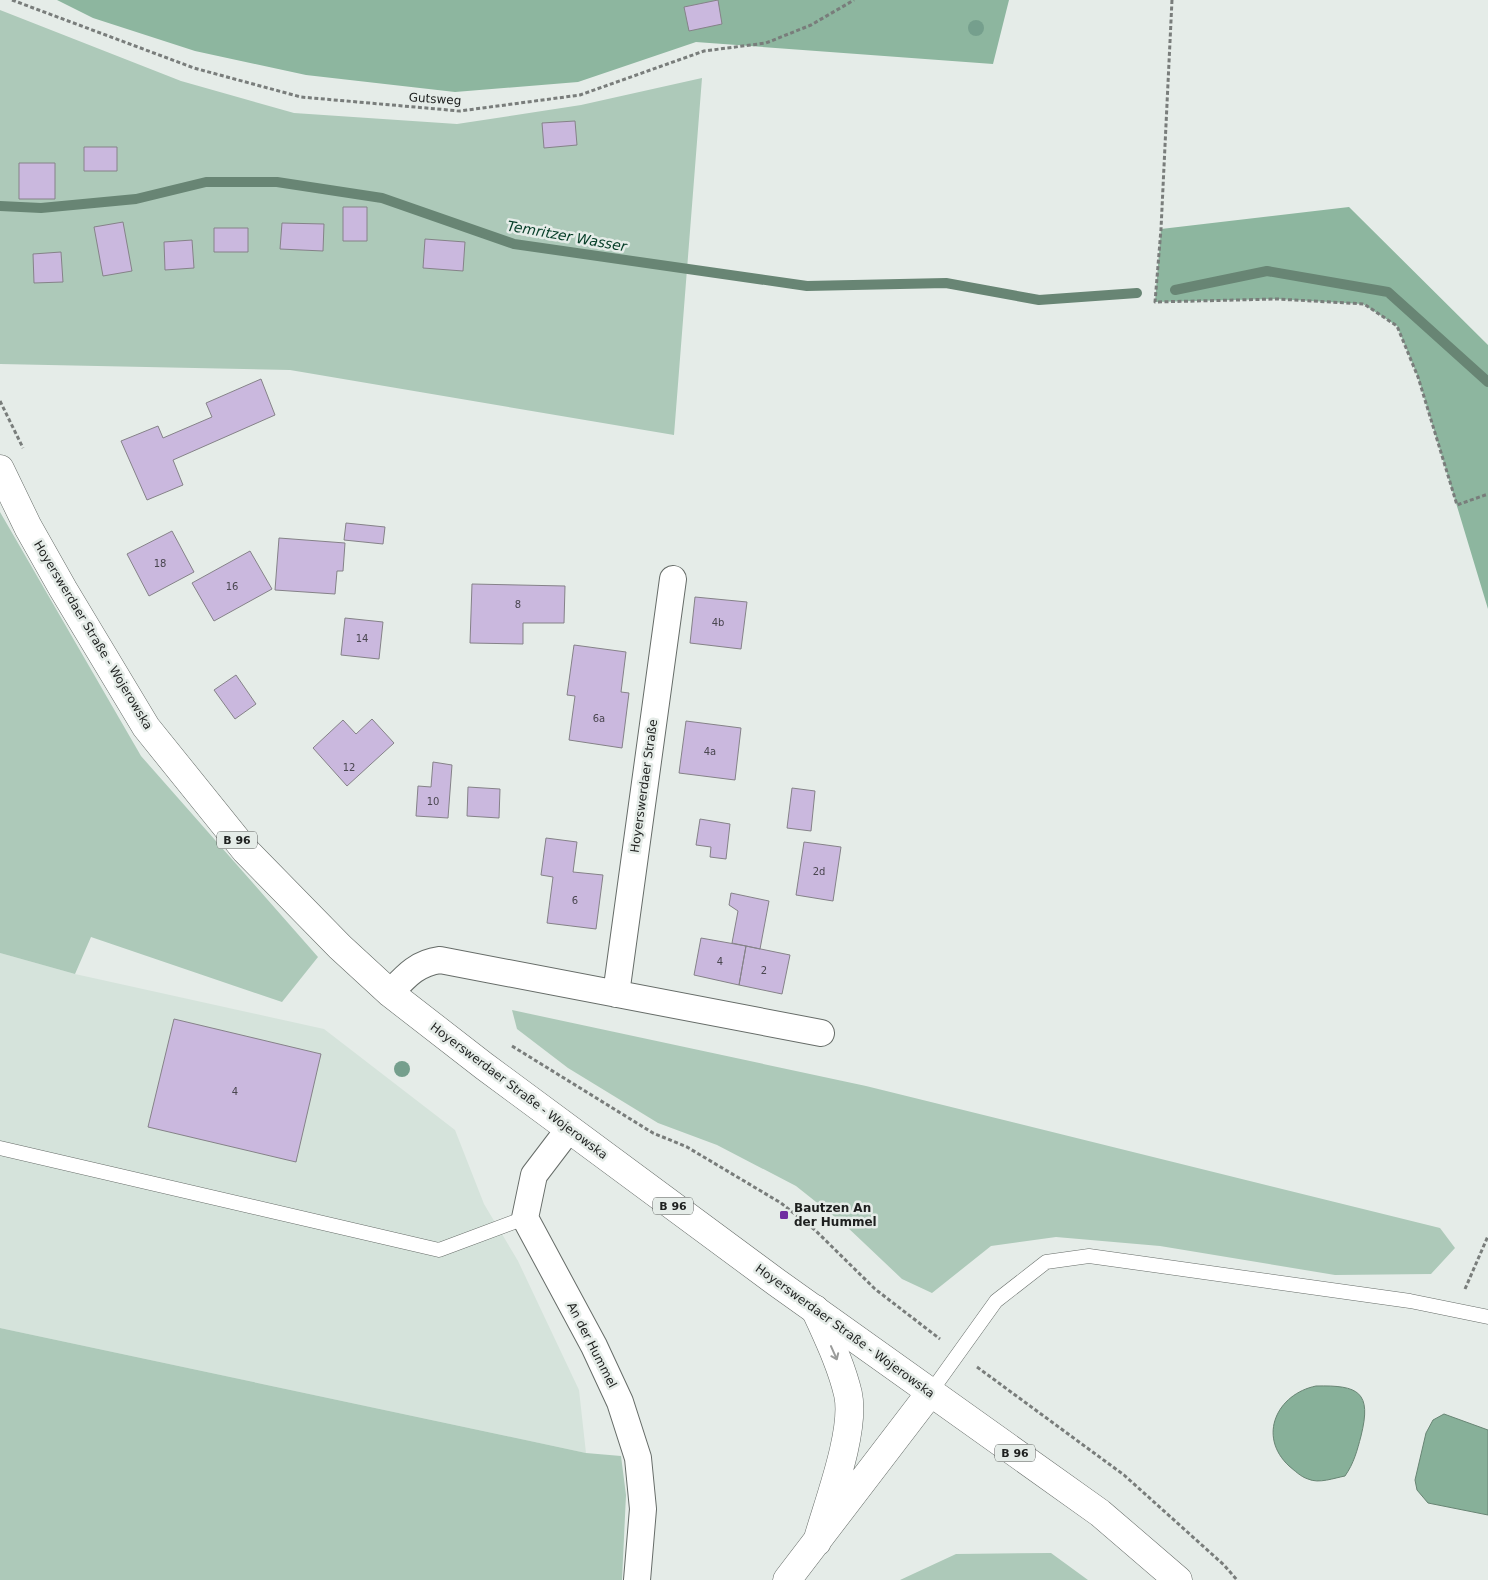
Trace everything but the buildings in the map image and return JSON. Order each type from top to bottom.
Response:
[{"type":"main road","name":"Hoyerswerdaer Straße - Wojerowska","points":[[0,469],[24,519],[63,589],[146,726],[245,850],[340,947],[390,993],[569,1129],[930,1393],[1100,1513],[1178,1580]]},
{"type":"main road","points":[[814,1309],[844,1381],[848,1395],[850,1426],[816,1542]]},
{"type":"main road","points":[[786,1580],[930,1393]]},
{"type":"street","name":"Hoyerswerdaer Straße","points":[[616,994],[673,579]]},
{"type":"street","points":[[390,993],[411,972],[425,962],[440,960],[821,1034]]},
{"type":"street","points":[[525,1218],[534,1174],[569,1129]]},
{"type":"street","name":"An der Hummel","points":[[525,1218],[594,1346],[620,1402],[635,1449],[643,1509],[637,1580]]},
{"type":"lane","points":[[0,1148],[439,1250],[525,1218]]},
{"type":"lane","points":[[930,1393],[996,1301],[1046,1262],[1089,1256],[1410,1301],[1488,1317]]},
{"type":"path","name":"Gutsweg","points":[[12,0],[194,68],[301,97],[460,111],[580,95],[704,51],[766,43],[811,26],[854,0]]},
{"type":"path","points":[[1172,0],[1161,229],[1155,302],[1277,299],[1364,304],[1397,326],[1418,377],[1456,505],[1488,494]]},
{"type":"path","points":[[0,401],[26,454]]},
{"type":"path","points":[[507,1043],[652,1133],[687,1146],[781,1203],[816,1230],[875,1289],[958,1353],[1124,1475],[1224,1565],[1237,1580]]},
{"type":"path","points":[[1455,1310],[1488,1236]]},
{"type":"shaded area","points":[[57,0],[1009,0],[993,64],[696,42],[578,82],[455,92],[306,75],[195,51],[93,18]]},
{"type":"shaded area","points":[[0,10],[181,81],[294,113],[457,124],[581,105],[702,78],[674,435],[290,370],[0,364]]},
{"type":"shaded area","points":[[1349,207],[1488,345],[1488,609],[1418,377],[1397,326],[1363,304],[1277,299],[1155,302],[1161,229]]},
{"type":"shaded area","points":[[0,512],[141,756],[318,957],[282,1002],[91,937],[75,974],[0,953]]},
{"type":"shaded area","points":[[0,953],[75,974],[324,1029],[455,1130],[484,1204],[518,1261],[579,1390],[586,1453],[0,1328]]},
{"type":"shaded area","points":[[512,1010],[866,1086],[1440,1228],[1455,1248],[1431,1274],[1335,1275],[1160,1246],[1056,1237],[991,1246],[932,1293],[902,1279],[845,1225],[796,1186],[717,1145],[658,1123],[568,1068],[517,1029]]},
{"type":"shaded area","points":[[0,1328],[586,1453],[621,1456],[626,1495],[622,1580],[0,1580]]},
{"type":"shaded area","points":[[1316,1386],[1343,1387],[1352,1390],[1359,1394],[1365,1409],[1360,1441],[1348,1471],[1345,1476],[1322,1481],[1305,1478],[1289,1466],[1279,1454],[1274,1442],[1273,1430],[1276,1418],[1282,1407],[1302,1391]]},
{"type":"shaded area","points":[[1444,1414],[1488,1430],[1488,1515],[1428,1503],[1417,1490],[1415,1480],[1426,1433],[1433,1420]]},
{"type":"shaded area","points":[[1051,1553],[1088,1580],[900,1580],[956,1554]]},
{"type":"waterway","name":"Temritzer Wasser","points":[[0,206],[41,208],[136,199],[206,182],[277,182],[382,198],[514,244],[807,286],[946,283],[1039,300],[1137,293]]},
{"type":"waterway","name":"Temritzer Wasser","points":[[1175,290],[1267,271],[1388,292],[1488,382]]},
{"type":"place","name":"Bautzen An der Hummel","points":[[784,1215]]}]
